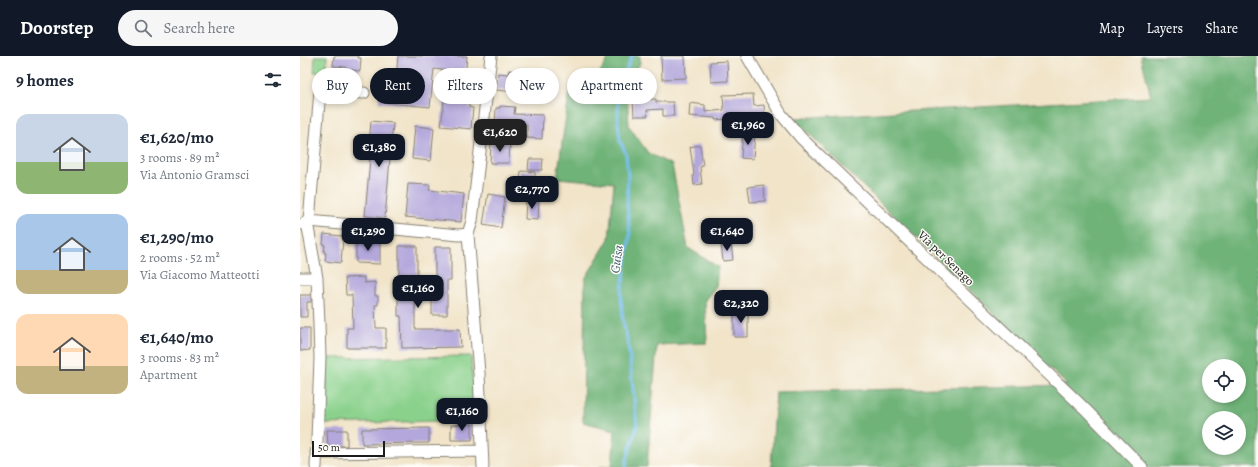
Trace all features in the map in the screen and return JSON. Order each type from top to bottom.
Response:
[{"type":"street","points":[[483,467],[479,373],[468,234],[472,220],[491,56]]},
{"type":"street","name":"Via per Senago","points":[[747,56],[781,114],[801,138],[1084,408],[1142,467]]},
{"type":"street","points":[[316,467],[320,358],[317,278],[306,222],[320,91],[364,93]]},
{"type":"street","points":[[306,222],[458,235],[468,234]]},
{"type":"street","points":[[300,278],[317,278]]},
{"type":"street","points":[[316,453],[482,451]]},
{"type":"green space","points":[[315,56],[327,56],[326,68],[314,68]]},
{"type":"green space","points":[[610,56],[640,56],[640,63],[638,68],[602,68]]},
{"type":"green space","points":[[1141,56],[1258,56],[1258,467],[771,467],[776,392],[1067,385],[793,118],[1151,97]]},
{"type":"green space","points":[[568,104],[628,104],[629,126],[648,153],[672,165],[688,248],[718,267],[716,286],[705,300],[707,343],[657,345],[647,467],[600,467],[612,466],[615,430],[583,422],[585,279],[609,239],[614,183],[557,178]]},
{"type":"green space","points":[[471,356],[475,420],[325,424],[327,358]]},
{"type":"building","points":[[334,56],[358,56],[358,58],[361,58],[360,68],[333,66]]},
{"type":"building","points":[[398,56],[467,56],[466,68],[433,68],[430,107],[399,104],[425,104],[425,68],[397,68]]},
{"type":"building","points":[[661,56],[685,56],[686,78],[662,79]]},
{"type":"building","points":[[727,61],[728,81],[711,82],[710,62]]},
{"type":"building","points":[[498,73],[505,74],[505,91],[497,90]]},
{"type":"building","points":[[753,94],[754,106],[764,105],[765,116],[715,120],[715,118],[689,116],[690,103],[705,105],[705,112],[724,110],[723,95]]},
{"type":"building","points":[[673,102],[674,116],[663,116],[663,109],[647,110],[648,116],[634,116],[633,104]]},
{"type":"building","points":[[444,104],[469,104],[469,107],[473,108],[471,129],[441,126]]},
{"type":"building","points":[[500,106],[515,107],[514,114],[543,115],[542,139],[527,138],[527,125],[512,125],[511,127],[495,125],[496,108],[500,108]]},
{"type":"building","points":[[371,121],[393,123],[385,218],[365,216],[370,159],[368,159]]},
{"type":"building","points":[[415,126],[434,128],[431,161],[412,159]]},
{"type":"building","points":[[743,132],[755,133],[753,159],[741,158]]},
{"type":"building","points":[[491,143],[510,143],[509,163],[490,163]]},
{"type":"building","points":[[700,145],[703,166],[700,167],[702,184],[694,185],[690,147]]},
{"type":"building","points":[[529,159],[543,159],[542,170],[528,170]]},
{"type":"building","points":[[521,171],[535,172],[535,183],[520,182]]},
{"type":"building","points":[[408,184],[430,185],[429,190],[464,194],[461,222],[405,217]]},
{"type":"building","points":[[764,185],[765,201],[750,202],[748,187]]},
{"type":"building","points":[[488,194],[505,197],[501,228],[483,225]]},
{"type":"building","points":[[526,199],[539,200],[538,220],[525,219]]},
{"type":"building","points":[[324,234],[342,236],[341,263],[325,261],[325,245],[323,245]]},
{"type":"building","points":[[356,239],[380,240],[380,264],[356,263]]},
{"type":"building","points":[[731,243],[733,260],[723,261],[721,244]]},
{"type":"building","points":[[399,246],[417,246],[415,329],[460,329],[461,347],[402,348],[401,316],[398,316]]},
{"type":"building","points":[[435,247],[451,247],[451,280],[447,280],[447,315],[432,315],[432,281],[435,281]]},
{"type":"building","points":[[364,277],[364,283],[375,282],[375,296],[378,296],[378,305],[375,305],[376,328],[386,328],[386,348],[347,348],[347,328],[353,328],[352,295],[346,295],[345,278]]},
{"type":"building","points":[[300,295],[311,295],[311,302],[307,302],[307,317],[300,317]]},
{"type":"building","points":[[734,311],[748,311],[748,337],[734,337]]},
{"type":"building","points":[[300,328],[310,328],[310,350],[300,351]]},
{"type":"building","points":[[472,424],[472,440],[451,440],[451,425]]},
{"type":"building","points":[[429,428],[429,443],[362,444],[362,429]]},
{"type":"building","points":[[327,430],[347,430],[347,446],[328,446]]},
{"type":"waterway","name":"Guisa","points":[[626,467],[637,426],[628,343],[623,321],[621,296],[630,235],[627,204],[628,177],[626,154],[620,141],[618,122],[618,89],[632,56]]}]
